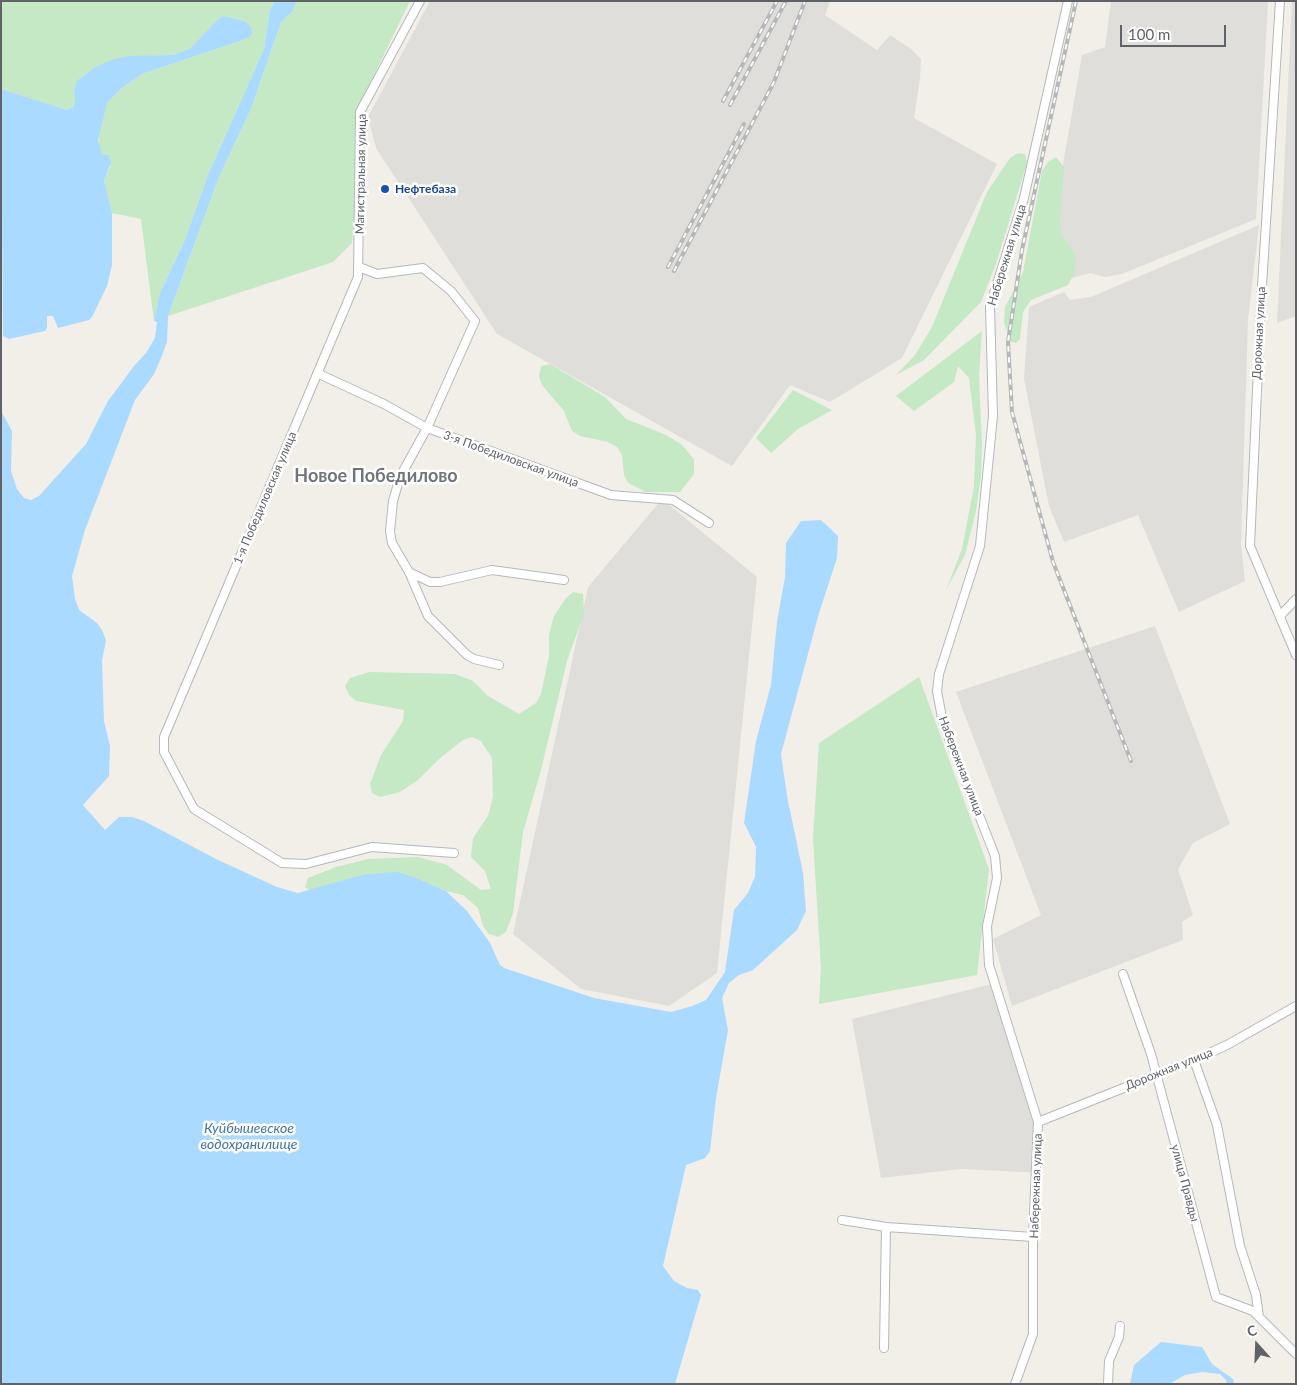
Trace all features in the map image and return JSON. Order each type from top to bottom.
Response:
[{"type":"street","name":"Магистральная улица","points":[[360,242],[360,112],[420,1]]},
{"type":"street","name":"Набережная улица","points":[[1015,1384],[1033,1334],[1033,1237],[1038,1122],[989,964],[987,926],[997,878],[994,856],[943,723],[937,691],[939,674],[980,546],[993,416],[990,306],[1024,198],[1068,1]]},
{"type":"street","name":"Дорожная улица","points":[[1280,1],[1261,302],[1250,546],[1296,655]]},
{"type":"street","name":"1-я Победиловская улица","points":[[360,242],[358,277],[319,374],[164,737],[164,752],[194,809],[282,864],[306,864],[372,846],[454,853]]},
{"type":"street","points":[[359,267],[377,274],[423,268],[451,291],[475,321],[428,428],[406,463],[393,501],[391,537],[409,572],[423,607],[437,625],[467,655],[498,665]]},
{"type":"street","name":"3-я Победиловская улица","points":[[319,374],[384,404],[428,428],[611,494],[673,500],[709,523]]},
{"type":"street","points":[[409,572],[430,582],[440,582],[492,570],[564,580]]},
{"type":"street","points":[[1280,616],[1296,599]]},
{"type":"street","name":"улица Правды","points":[[1123,974],[1151,1054],[1155,1075],[1216,1297],[1253,1311],[1296,1354]]},
{"type":"street","name":"Дорожная улица","points":[[1038,1122],[1194,1060],[1296,1006]]},
{"type":"street","points":[[1194,1060],[1217,1125],[1240,1246],[1256,1295],[1259,1317]]},
{"type":"street","points":[[842,1220],[886,1227],[1033,1237]]},
{"type":"street","points":[[884,1348],[886,1227]]},
{"type":"street","points":[[1108,1384],[1109,1361],[1119,1337],[1120,1326]]},
{"type":"shaded area","points":[[430,1],[830,1],[825,15],[877,50],[890,35],[911,49],[921,59],[914,118],[997,164],[902,358],[830,402],[790,385],[732,466],[497,334],[376,148],[368,117]]},
{"type":"shaded area","points":[[1111,1],[1268,1],[1256,219],[1122,274],[1105,277],[1090,273],[1057,282],[1051,234],[1082,55],[1105,47]]},
{"type":"shaded area","points":[[1292,1],[1296,1],[1296,316],[1277,323]]},
{"type":"shaded area","points":[[1259,225],[1248,320],[1241,544],[1245,581],[1179,612],[1138,515],[1064,542],[1049,506],[1024,379],[1029,307],[1064,292],[1070,300],[1091,297]]},
{"type":"shaded area","points":[[662,499],[757,577],[717,973],[669,1006],[581,989],[513,934],[588,587]]},
{"type":"shaded area","points":[[1155,626],[1230,824],[1193,843],[1178,869],[1193,915],[1182,922],[1183,940],[1012,1006],[993,939],[1041,915],[956,692]]},
{"type":"shaded area","points":[[996,983],[1041,1131],[1041,1173],[961,1169],[881,1178],[852,1019]]},
{"type":"green space","points":[[1,1],[275,1],[270,10],[264,49],[208,175],[185,240],[160,293],[154,321],[141,219],[112,213],[104,181],[110,167],[108,155],[102,154],[98,148],[100,126],[107,103],[122,88],[142,74],[248,38],[244,21],[224,16],[218,19],[191,49],[173,55],[148,56],[74,90],[75,100],[73,107],[67,110],[1,89]]},
{"type":"green space","points":[[296,1],[410,1],[356,112],[355,215],[352,243],[333,262],[168,316],[219,177],[251,109],[281,22],[293,11]]},
{"type":"green space","points":[[1018,153],[1025,154],[1027,163],[996,264],[981,302],[924,360],[896,375],[915,355],[932,327],[987,192],[1010,158]]},
{"type":"green space","points":[[1056,157],[1064,167],[1060,219],[1061,234],[1076,255],[1075,272],[1068,285],[1031,300],[1023,312],[1020,339],[1016,343],[1011,342],[1004,323],[1005,307],[1023,272],[1042,171],[1048,162]]},
{"type":"green space","points":[[982,331],[979,375],[982,447],[981,476],[976,511],[965,555],[946,590],[962,549],[974,486],[976,435],[969,378],[958,366],[954,382],[914,411],[896,396]]},
{"type":"green space","points":[[550,364],[605,397],[626,419],[664,434],[681,444],[694,459],[694,474],[680,492],[646,492],[628,483],[624,475],[622,455],[617,447],[608,442],[580,436],[572,431],[564,411],[542,385],[539,376],[541,366]]},
{"type":"green space","points":[[793,390],[832,410],[798,429],[771,453],[756,438]]},
{"type":"green space","points":[[573,592],[583,594],[584,613],[567,661],[541,770],[523,832],[513,913],[506,932],[498,937],[489,934],[483,926],[478,908],[463,895],[446,891],[419,879],[362,875],[311,891],[305,887],[308,878],[336,867],[368,859],[418,857],[447,865],[481,890],[491,889],[485,871],[471,857],[473,838],[488,816],[493,797],[492,758],[481,741],[472,737],[463,740],[439,759],[418,780],[400,792],[380,797],[372,793],[370,784],[381,755],[403,721],[404,710],[356,701],[349,695],[345,686],[350,678],[370,672],[455,674],[473,681],[488,696],[519,714],[536,703],[541,694],[549,656],[549,635],[554,616],[566,598]]},
{"type":"green space","points":[[919,677],[989,869],[977,975],[819,1004],[821,968],[813,839],[819,743]]},
{"type":"water","name":"Куйбышевское водохранилище","points":[[275,1],[296,1],[293,11],[281,22],[251,109],[219,177],[168,316],[167,342],[154,374],[135,400],[85,530],[72,576],[75,599],[79,610],[97,623],[106,640],[102,661],[104,721],[110,746],[109,776],[83,805],[105,830],[119,817],[132,817],[144,821],[216,859],[277,887],[298,893],[362,875],[397,872],[419,879],[446,891],[467,911],[490,943],[500,965],[504,968],[594,998],[671,1012],[692,1006],[706,1000],[725,972],[734,910],[748,893],[755,877],[756,847],[744,823],[756,741],[771,685],[777,622],[785,577],[786,543],[801,521],[821,520],[838,536],[837,558],[819,613],[781,754],[787,796],[803,873],[806,911],[797,930],[753,970],[739,975],[729,983],[722,998],[728,1030],[716,1098],[710,1151],[705,1158],[686,1165],[663,1266],[674,1281],[687,1288],[698,1290],[701,1295],[675,1384],[1,1384],[1,411],[12,431],[11,471],[17,489],[24,498],[31,500],[39,496],[86,444],[108,401],[146,353],[155,338],[157,322],[154,321],[160,293],[185,240],[208,175],[264,49],[270,10]]},
{"type":"water","points":[[224,16],[244,21],[251,27],[252,33],[248,38],[142,74],[122,88],[107,103],[98,140],[102,154],[108,155],[111,162],[104,181],[112,213],[112,265],[107,286],[92,317],[89,320],[58,328],[53,316],[47,316],[47,328],[45,331],[9,339],[3,336],[1,89],[67,110],[73,107],[75,100],[74,90],[77,81],[93,69],[108,61],[128,56],[173,55],[190,49],[218,19]]},
{"type":"water","points":[[1161,1342],[1202,1347],[1212,1364],[1233,1379],[1234,1384],[1227,1384],[1220,1374],[1202,1372],[1185,1375],[1169,1384],[1130,1384],[1134,1365]]},
{"type":"railway","points":[[723,101],[777,1]]},
{"type":"railway","points":[[730,105],[786,1]]},
{"type":"railway","points":[[674,271],[774,82],[805,1]]},
{"type":"railway","points":[[1076,1],[1022,250],[1008,342],[1012,412],[1053,562],[1131,761]]},
{"type":"railway","points":[[668,267],[744,124]]},
{"type":"place","name":"Нефтебаза","points":[[385,189]]},
{"type":"district","name":"Новое Победилово","points":[[376,476]]}]
